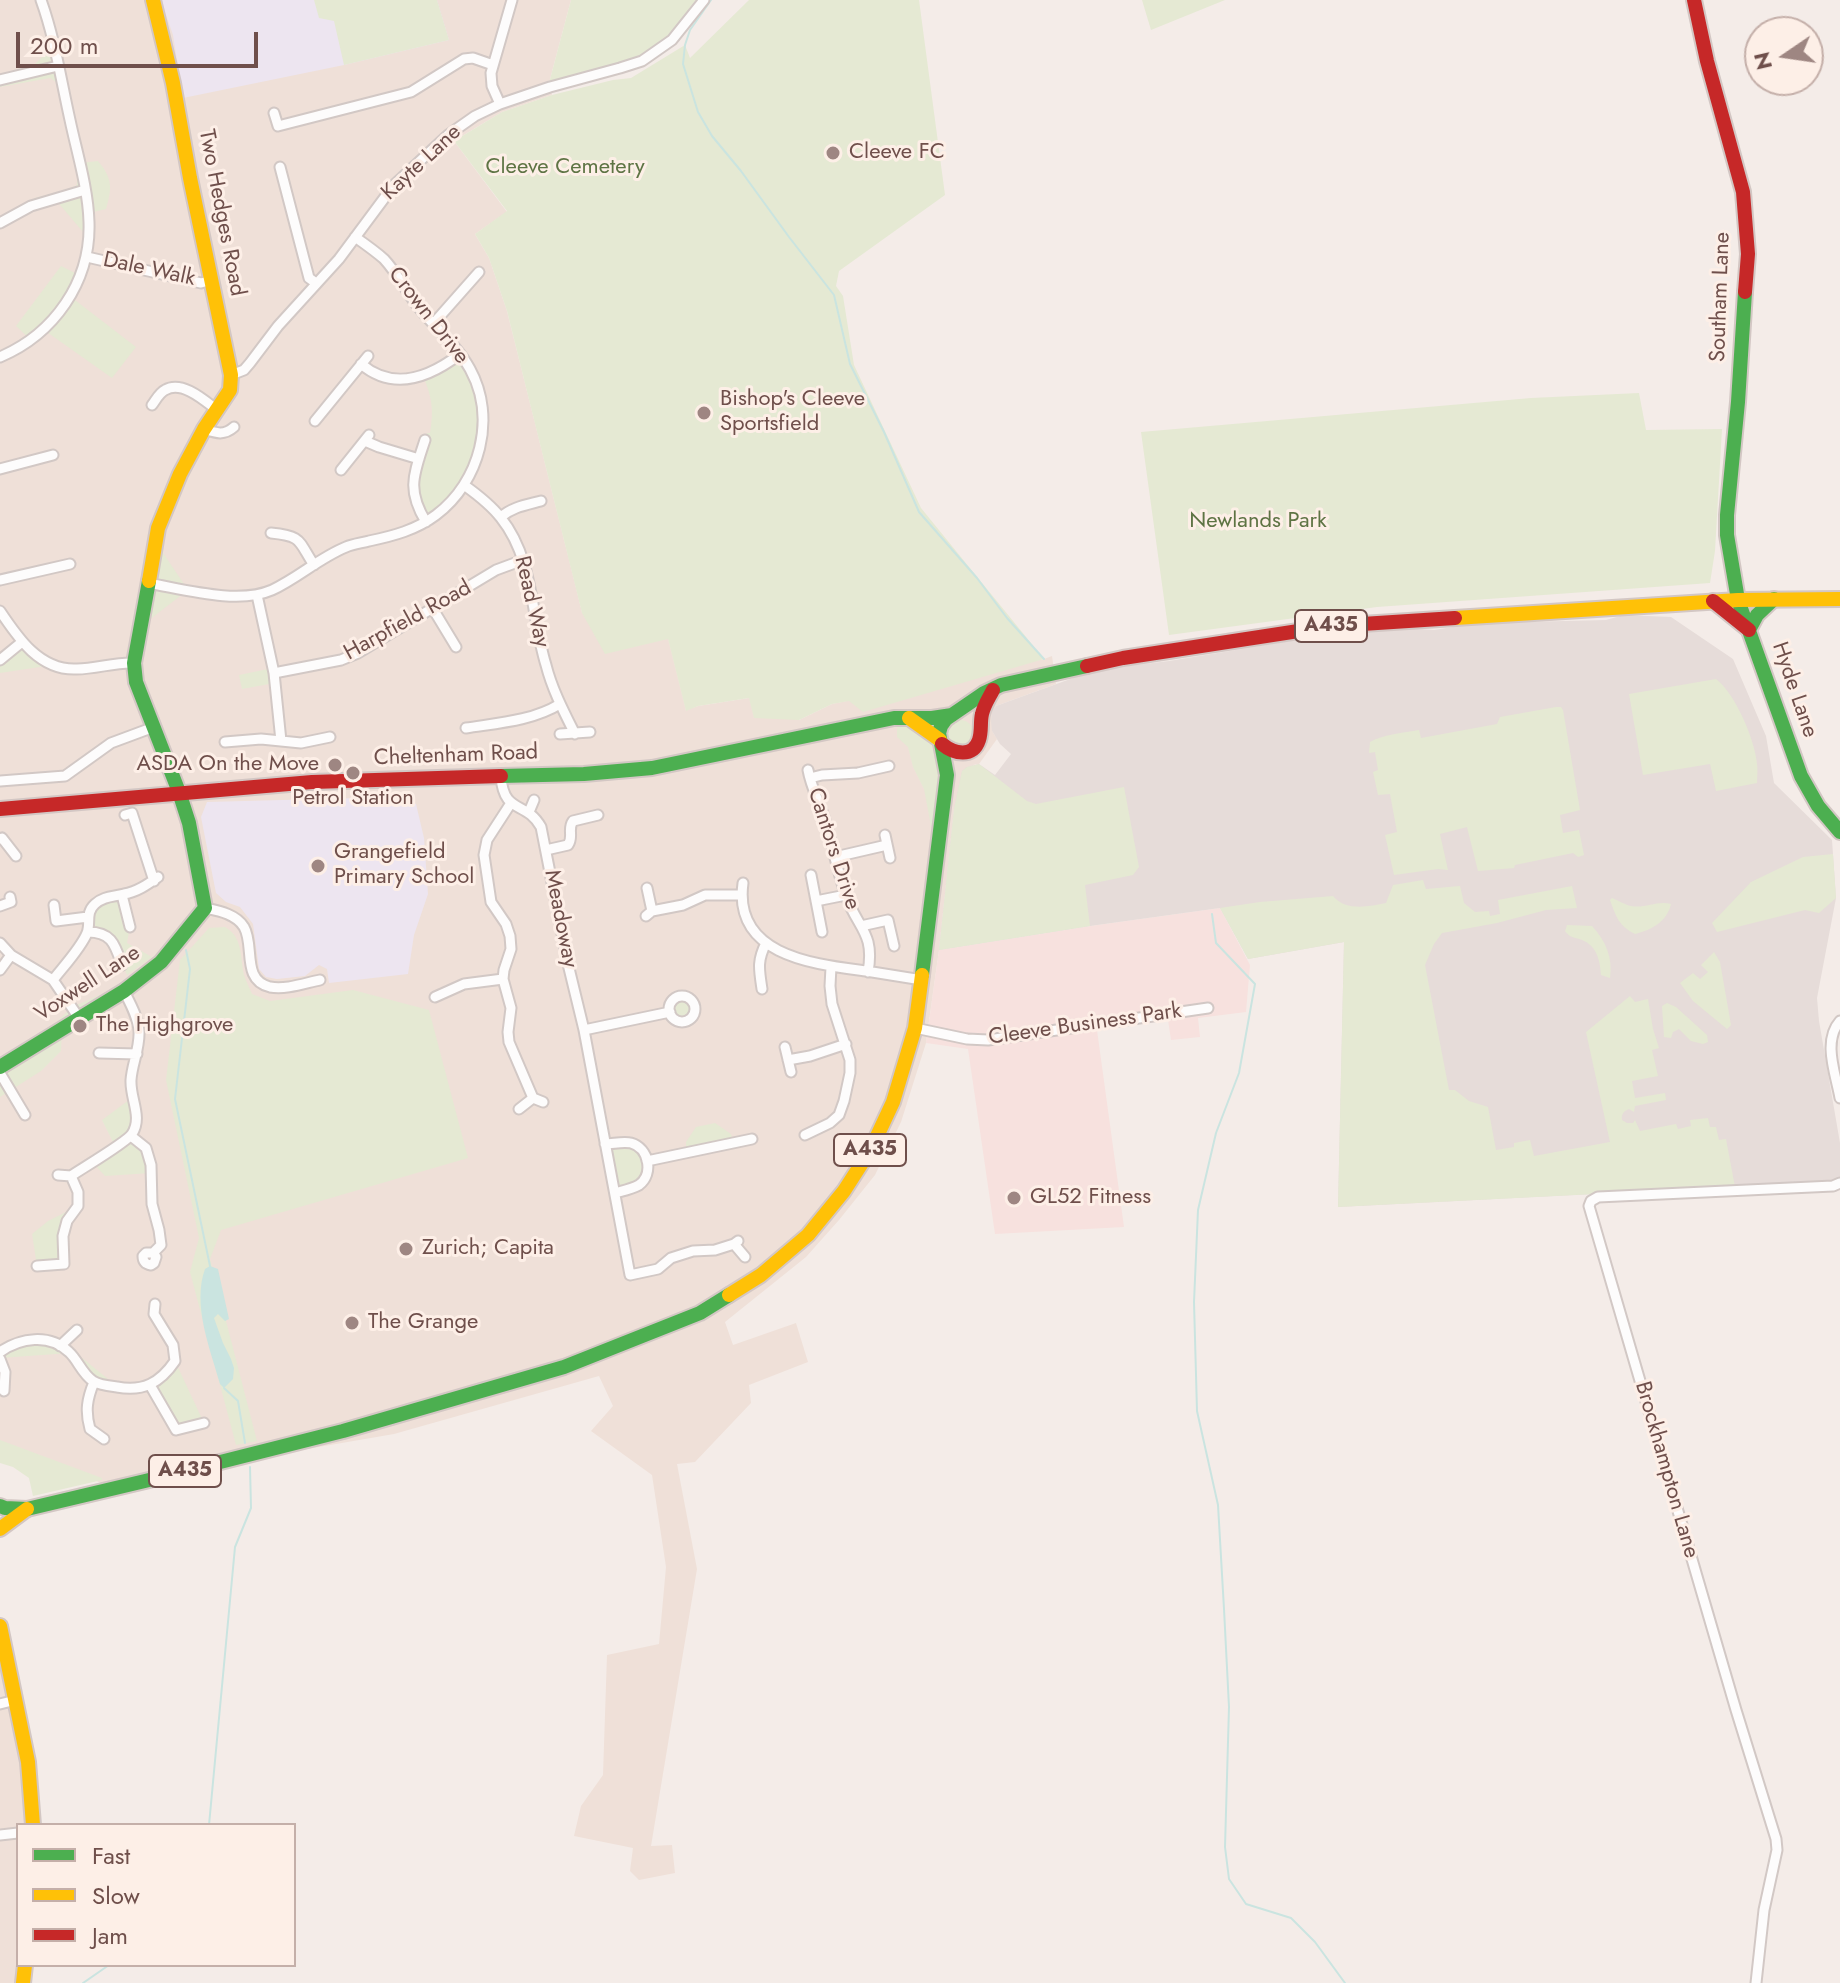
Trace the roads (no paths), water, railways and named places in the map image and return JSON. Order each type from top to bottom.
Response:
[{"type":"street","points":[[0,357],[31,340],[57,316],[76,286],[87,257],[89,220],[85,190],[41,0]]},
{"type":"street","name":"Two Hedges Road","points":[[153,0],[173,83],[231,375]]},
{"type":"street","points":[[500,104],[491,79],[512,0]]},
{"type":"street","name":"Kayte Lane","points":[[231,375],[244,370],[278,326],[339,259],[380,201],[409,169],[450,133],[500,104],[642,61],[672,40],[704,0]]},
{"type":"street","name":"Southam Lane","points":[[1694,0],[1707,61],[1743,192],[1748,254],[1727,515],[1727,535],[1738,600]]},
{"type":"street","points":[[274,113],[278,126],[411,92],[464,59],[473,58],[493,65]]},
{"type":"street","points":[[0,80],[58,66]]},
{"type":"street","points":[[280,167],[309,278],[316,283]]},
{"type":"street","points":[[0,223],[31,206],[85,190]]},
{"type":"street","name":"Crown Drive","points":[[147,583],[232,596],[257,595],[346,547],[397,535],[426,522],[452,501],[464,485],[480,449],[483,418],[477,383],[460,354],[420,309],[384,259],[355,237]]},
{"type":"street","name":"Dale Walk","points":[[87,257],[201,283],[212,280]]},
{"type":"street","points":[[433,324],[479,272]]},
{"type":"street","points":[[315,421],[364,360],[370,371],[385,377],[410,378],[432,373],[460,354]]},
{"type":"street","points":[[231,375],[230,390],[180,474],[158,528],[134,663],[136,682],[189,823],[205,908],[225,912],[245,928],[251,969],[261,983],[278,987],[320,980]]},
{"type":"street","points":[[152,405],[164,390],[177,387],[201,398],[217,410]]},
{"type":"street","points":[[204,429],[218,434],[234,427]]},
{"type":"street","points":[[341,470],[367,438],[379,447],[419,459]]},
{"type":"street","points":[[425,440],[413,492],[426,522]]},
{"type":"street","points":[[0,469],[53,455]]},
{"type":"street","name":"Read Way","points":[[464,485],[485,500],[511,532],[523,560],[545,665],[575,734]]},
{"type":"street","points":[[501,517],[520,506],[541,501]]},
{"type":"street","points":[[271,533],[289,535],[299,540],[314,565]]},
{"type":"street","name":"Harpfield Road","points":[[274,673],[350,657],[496,570],[523,560]]},
{"type":"street","points":[[0,580],[70,564]]},
{"type":"street","points":[[257,595],[274,673],[281,741]]},
{"type":"street","points":[[1713,601],[1749,630],[1757,615],[1774,599]]},
{"type":"street","name":"A435","points":[[953,714],[993,689],[1020,680],[1123,658],[1331,626],[1713,601],[1840,599]]},
{"type":"street","name":"Hyde Lane","points":[[1738,600],[1801,776],[1812,799],[1840,832]]},
{"type":"street","points":[[433,609],[456,647]]},
{"type":"street","points":[[0,611],[22,642],[41,658],[61,668],[134,663]]},
{"type":"street","points":[[0,660],[22,642]]},
{"type":"street","points":[[947,775],[978,743],[983,711],[993,689]]},
{"type":"street","points":[[466,728],[529,718],[560,704]]},
{"type":"street","points":[[941,742],[941,726],[953,714],[962,713],[974,719],[980,731]]},
{"type":"street","name":"Cheltenham Road","points":[[0,809],[312,782],[584,774],[652,768],[888,719],[953,714]]},
{"type":"street","points":[[909,718],[951,752],[966,753]]},
{"type":"street","points":[[0,781],[65,776],[111,743],[154,727]]},
{"type":"street","points":[[560,734],[590,732]]},
{"type":"street","points":[[225,742],[261,739],[301,743],[330,737]]},
{"type":"street","name":"A435","points":[[0,1506],[27,1509],[449,1402],[564,1367],[700,1313],[761,1275],[808,1235],[844,1191],[871,1149],[893,1102],[915,1028],[922,980],[947,775],[941,742]]},
{"type":"street","name":"Cantors Drive","points":[[868,972],[870,947],[867,936],[855,918],[846,895],[809,774],[858,773],[889,766]]},
{"type":"street","points":[[501,777],[502,791],[511,803],[529,812],[534,800]]},
{"type":"street","points":[[12,780],[13,792]]},
{"type":"street","points":[[511,803],[487,840],[484,855],[491,902],[510,936],[510,955],[503,979],[511,1008],[509,1042],[538,1100],[519,1109]]},
{"type":"street","name":"Meadoway","points":[[529,812],[541,827],[584,1030],[630,1275],[658,1269],[671,1258],[693,1251],[715,1250],[736,1242],[745,1257]]},
{"type":"street","points":[[53,980],[88,932],[91,907],[101,899],[122,895],[156,879],[132,813],[125,815]]},
{"type":"street","points":[[546,850],[568,845],[573,821],[598,815]]},
{"type":"street","points":[[0,839],[16,856]]},
{"type":"street","points":[[835,857],[886,840],[890,858]]},
{"type":"street","points":[[811,875],[822,932]]},
{"type":"street","points":[[743,883],[742,905],[749,922],[766,943],[798,959],[831,967],[922,980]]},
{"type":"street","points":[[647,888],[649,913],[711,894],[741,895]]},
{"type":"street","points":[[122,895],[130,927]]},
{"type":"street","points":[[816,901],[846,895]]},
{"type":"street","points":[[0,906],[11,902],[10,897]]},
{"type":"street","points":[[54,905],[56,921],[88,917]]},
{"type":"street","name":"Voxwell Lane","points":[[0,1067],[124,991],[161,962],[205,908]]},
{"type":"street","points":[[861,926],[888,920],[894,946]]},
{"type":"street","points":[[88,932],[106,935],[117,950],[122,965]]},
{"type":"street","points":[[0,943],[11,955],[53,980],[79,1018]]},
{"type":"street","points":[[762,989],[758,967],[766,943]]},
{"type":"street","points":[[0,970],[11,955]]},
{"type":"street","points":[[805,1135],[830,1123],[841,1111],[850,1073],[846,1044],[832,1004],[831,967]]},
{"type":"street","points":[[435,997],[464,984],[503,979]]},
{"type":"street","points":[[58,1175],[71,1176],[131,1136],[137,1117],[131,1079],[139,1031],[134,1010],[124,991]]},
{"type":"street","name":"Cleeve Business Park","points":[[915,1028],[967,1039],[988,1040],[1208,1008]]},
{"type":"street","points":[[584,1030],[670,1012]]},
{"type":"street","points":[[1840,1021],[1831,1042],[1840,1098]]},
{"type":"street","points":[[788,1060],[846,1044]]},
{"type":"street","points":[[785,1047],[791,1072]]},
{"type":"street","points":[[99,1053],[137,1054]]},
{"type":"street","points":[[0,1073],[25,1115]]},
{"type":"street","points":[[131,1136],[146,1148],[151,1165],[152,1204],[161,1245],[153,1253]]},
{"type":"street","points":[[647,1161],[752,1139]]},
{"type":"street","points":[[605,1144],[632,1144],[642,1151],[647,1161],[643,1181],[615,1193]]},
{"type":"street","points":[[37,1266],[64,1264],[63,1236],[67,1221],[78,1206],[78,1192],[71,1176]]},
{"type":"street","name":"Brockhampton Lane","points":[[1756,1983],[1764,1910],[1777,1850],[1776,1839],[1589,1206],[1598,1197],[1833,1186],[1840,1183]]},
{"type":"street","points":[[0,1352],[11,1344],[30,1339],[49,1341],[68,1351],[94,1382],[128,1389],[150,1385],[165,1375],[175,1361],[173,1345],[154,1314],[155,1304]]},
{"type":"street","points":[[60,1346],[77,1330]]},
{"type":"street","points":[[0,1359],[5,1372],[4,1391]]},
{"type":"street","points":[[94,1382],[85,1414],[90,1429],[104,1439]]},
{"type":"street","points":[[150,1385],[176,1430],[204,1423]]},
{"type":"street","name":"A435","points":[[0,1528],[27,1509]]},
{"type":"street","points":[[0,1514],[0,1528]]},
{"type":"street","points":[[0,1626],[28,1762],[33,1823]]},
{"type":"street","points":[[0,1704],[16,1700]]},
{"type":"water","points":[[210,1266],[218,1269],[229,1319],[225,1321],[218,1314],[214,1318],[234,1368],[233,1379],[224,1388],[220,1384],[201,1312],[202,1283],[205,1269]]},
{"type":"waterway","points":[[711,0],[690,30],[685,45],[683,64],[698,112],[712,136],[834,295],[850,364],[919,512],[1044,659]]},
{"type":"waterway","points":[[1212,914],[1216,943],[1255,984],[1239,1073],[1216,1133],[1198,1210],[1194,1302],[1197,1411],[1218,1505],[1224,1609],[1229,1707],[1225,1847],[1229,1879],[1246,1904],[1291,1918],[1315,1942],[1345,1983]]},
{"type":"waterway","points":[[186,950],[190,969],[175,1099],[210,1266]]},
{"type":"waterway","points":[[224,1388],[238,1401],[245,1443]]},
{"type":"waterway","points":[[209,1823],[235,1547],[251,1508],[250,1467]]},
{"type":"waterway","points":[[83,1983],[106,1967]]},
{"type":"place","name":"Cleeve FC","points":[[833,153]]},
{"type":"place","name":"Bishop's Cleeve Sportsfield","points":[[704,413]]},
{"type":"place","name":"ASDA On the Move","points":[[335,765]]},
{"type":"place","name":"Petrol Station","points":[[353,773]]},
{"type":"place","name":"Grangefield Primary School","points":[[318,866]]},
{"type":"place","name":"The Highgrove","points":[[80,1026]]},
{"type":"place","name":"GL52 Fitness","points":[[1014,1198]]},
{"type":"place","name":"Zurich; Capita","points":[[406,1249]]},
{"type":"place","name":"The Grange","points":[[352,1323]]},
{"type":"park label","name":"Cleeve Cemetery","points":[[565,168]]},
{"type":"park label","name":"Newlands Park","points":[[1258,522]]}]
